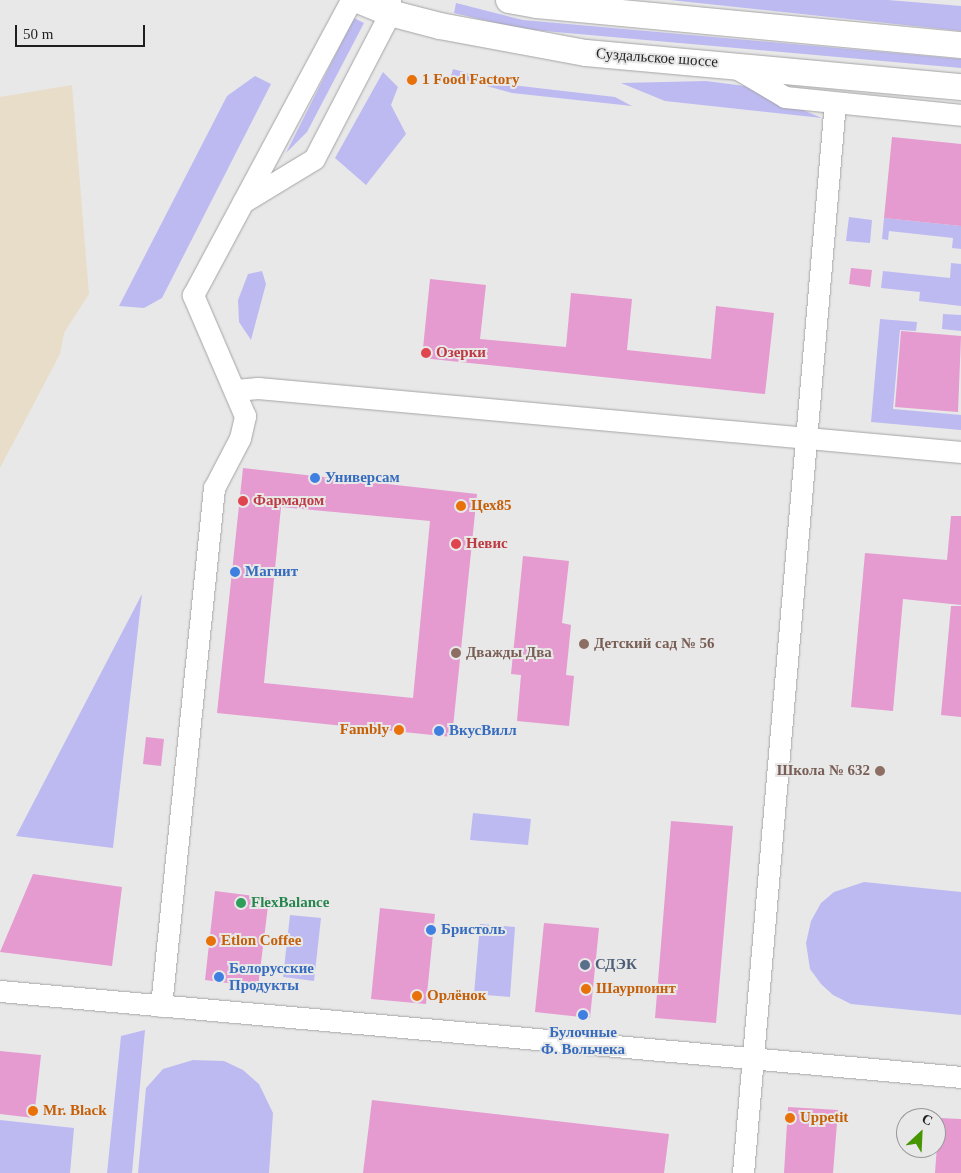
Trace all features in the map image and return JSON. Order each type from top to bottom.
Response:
[{"type":"main road","name":"Суздальское шоссе","points":[[358,0],[390,6],[485,36],[586,53],[730,64],[961,87]]},
{"type":"main road","points":[[509,0],[537,5],[961,45]]},
{"type":"street","points":[[161,1006],[214,488],[240,438],[245,416],[192,295],[351,0]]},
{"type":"street","points":[[241,203],[314,159],[390,6]]},
{"type":"street","points":[[730,64],[786,97],[835,104],[961,114]]},
{"type":"street","points":[[743,1173],[835,104]]},
{"type":"street","points":[[235,390],[258,388],[961,452]]},
{"type":"street","points":[[0,991],[961,1077]]},
{"type":"shaded area","points":[[670,0],[888,0],[961,6],[961,31]]},
{"type":"shaded area","points":[[456,3],[523,20],[961,59],[961,68],[522,29],[454,13]]},
{"type":"shaded area","points":[[354,18],[364,23],[307,132],[286,153]]},
{"type":"shaded area","points":[[453,69],[512,85],[615,97],[632,106],[512,93],[451,76]]},
{"type":"shaded area","points":[[383,72],[398,87],[391,105],[406,134],[366,185],[335,158]]},
{"type":"shaded area","points":[[255,76],[271,84],[162,298],[144,308],[119,306],[227,96]]},
{"type":"shaded area","points":[[706,81],[745,86],[822,118],[665,101],[621,83]]},
{"type":"shaded area","points":[[72,85],[89,294],[64,333],[60,354],[0,468],[0,97]]},
{"type":"shaded area","points":[[849,217],[872,220],[870,243],[846,241]]},
{"type":"shaded area","points":[[884,218],[961,226],[961,249],[952,248],[953,238],[889,231],[888,240],[882,239]]},
{"type":"shaded area","points":[[951,263],[961,264],[961,306],[919,301],[920,292],[881,288],[883,271],[950,278]]},
{"type":"shaded area","points":[[262,271],[266,284],[251,340],[239,322],[238,300],[248,274]]},
{"type":"shaded area","points":[[943,314],[961,315],[961,331],[942,329]]},
{"type":"shaded area","points":[[880,319],[917,322],[916,331],[900,330],[893,409],[961,415],[961,430],[871,422]]},
{"type":"shaded area","points":[[142,594],[113,848],[16,836]]},
{"type":"shaded area","points":[[473,813],[531,819],[528,845],[470,840]]},
{"type":"shaded area","points":[[864,882],[961,892],[961,1015],[851,1004],[833,995],[821,984],[810,969],[806,943],[811,921],[821,903],[834,892]]},
{"type":"shaded area","points":[[290,915],[321,918],[314,981],[283,977]]},
{"type":"shaded area","points":[[480,924],[515,927],[510,997],[474,994]]},
{"type":"shaded area","points":[[145,1030],[132,1173],[107,1173],[121,1036]]},
{"type":"shaded area","points":[[193,1060],[224,1061],[243,1070],[259,1084],[273,1113],[269,1173],[138,1173],[146,1088],[163,1069]]},
{"type":"shaded area","points":[[0,1120],[74,1128],[70,1173],[0,1173]]},
{"type":"building","points":[[892,137],[961,144],[961,226],[884,218]]},
{"type":"building","points":[[851,268],[872,270],[870,287],[849,284]]},
{"type":"building","points":[[430,279],[486,285],[480,339],[566,347],[571,293],[632,299],[627,350],[711,359],[716,306],[774,313],[765,394],[422,358]]},
{"type":"building","points":[[901,331],[961,336],[958,412],[895,407]]},
{"type":"building","points":[[243,468],[477,494],[452,737],[217,713]],"holes":[[[281,507],[430,521],[413,698],[264,683]]]},
{"type":"building","points":[[951,516],[961,516],[961,605],[903,599],[893,711],[851,707],[865,553],[947,560]]},
{"type":"building","points":[[523,556],[569,561],[562,623],[571,625],[566,675],[574,676],[569,726],[517,721],[521,675],[511,674]]},
{"type":"building","points":[[951,606],[961,606],[961,717],[941,715]]},
{"type":"building","points":[[146,737],[164,739],[161,766],[143,764]]},
{"type":"building","points":[[671,821],[733,826],[716,1023],[655,1018]]},
{"type":"building","points":[[33,874],[122,887],[112,966],[0,952]]},
{"type":"building","points":[[215,891],[269,898],[258,987],[205,980]]},
{"type":"building","points":[[380,908],[435,914],[426,1004],[371,999]]},
{"type":"building","points":[[544,923],[599,928],[590,1018],[535,1012]]},
{"type":"building","points":[[0,1051],[41,1055],[34,1118],[0,1114]]},
{"type":"building","points":[[372,1100],[669,1134],[664,1173],[363,1173]]},
{"type":"building","points":[[788,1107],[838,1110],[833,1173],[784,1173]]},
{"type":"building","points":[[946,1118],[961,1119],[961,1173],[935,1173],[936,1158],[946,1158]]},
{"type":"place","name":"1 Food Factory","points":[[412,80]]},
{"type":"place","name":"Озерки","points":[[426,353]]},
{"type":"place","name":"Универсам","points":[[315,478]]},
{"type":"place","name":"Фармадом","points":[[243,501]]},
{"type":"place","name":"Цех85","points":[[461,506]]},
{"type":"place","name":"Невис","points":[[456,544]]},
{"type":"place","name":"Магнит","points":[[235,572]]},
{"type":"place","name":"Детский сад № 56","points":[[584,644]]},
{"type":"place","name":"Дважды Два","points":[[456,653]]},
{"type":"place","name":"Fambly","points":[[399,730]]},
{"type":"place","name":"ВкусВилл","points":[[439,731]]},
{"type":"place","name":"Школа № 632","points":[[880,771]]},
{"type":"place","name":"FlexBalance","points":[[241,903]]},
{"type":"place","name":"Бристоль","points":[[431,930]]},
{"type":"place","name":"Etlon Coffee","points":[[211,941]]},
{"type":"place","name":"СДЭК","points":[[585,965]]},
{"type":"place","name":"Белорусские Продукты","points":[[219,977]]},
{"type":"place","name":"Шаурпоинт","points":[[586,989]]},
{"type":"place","name":"Орлёнок","points":[[417,996]]},
{"type":"place","name":"Булочные Ф. Вольчека","points":[[583,1015]]},
{"type":"place","name":"Mr. Black","points":[[33,1111]]},
{"type":"place","name":"Uppetit","points":[[790,1118]]}]
